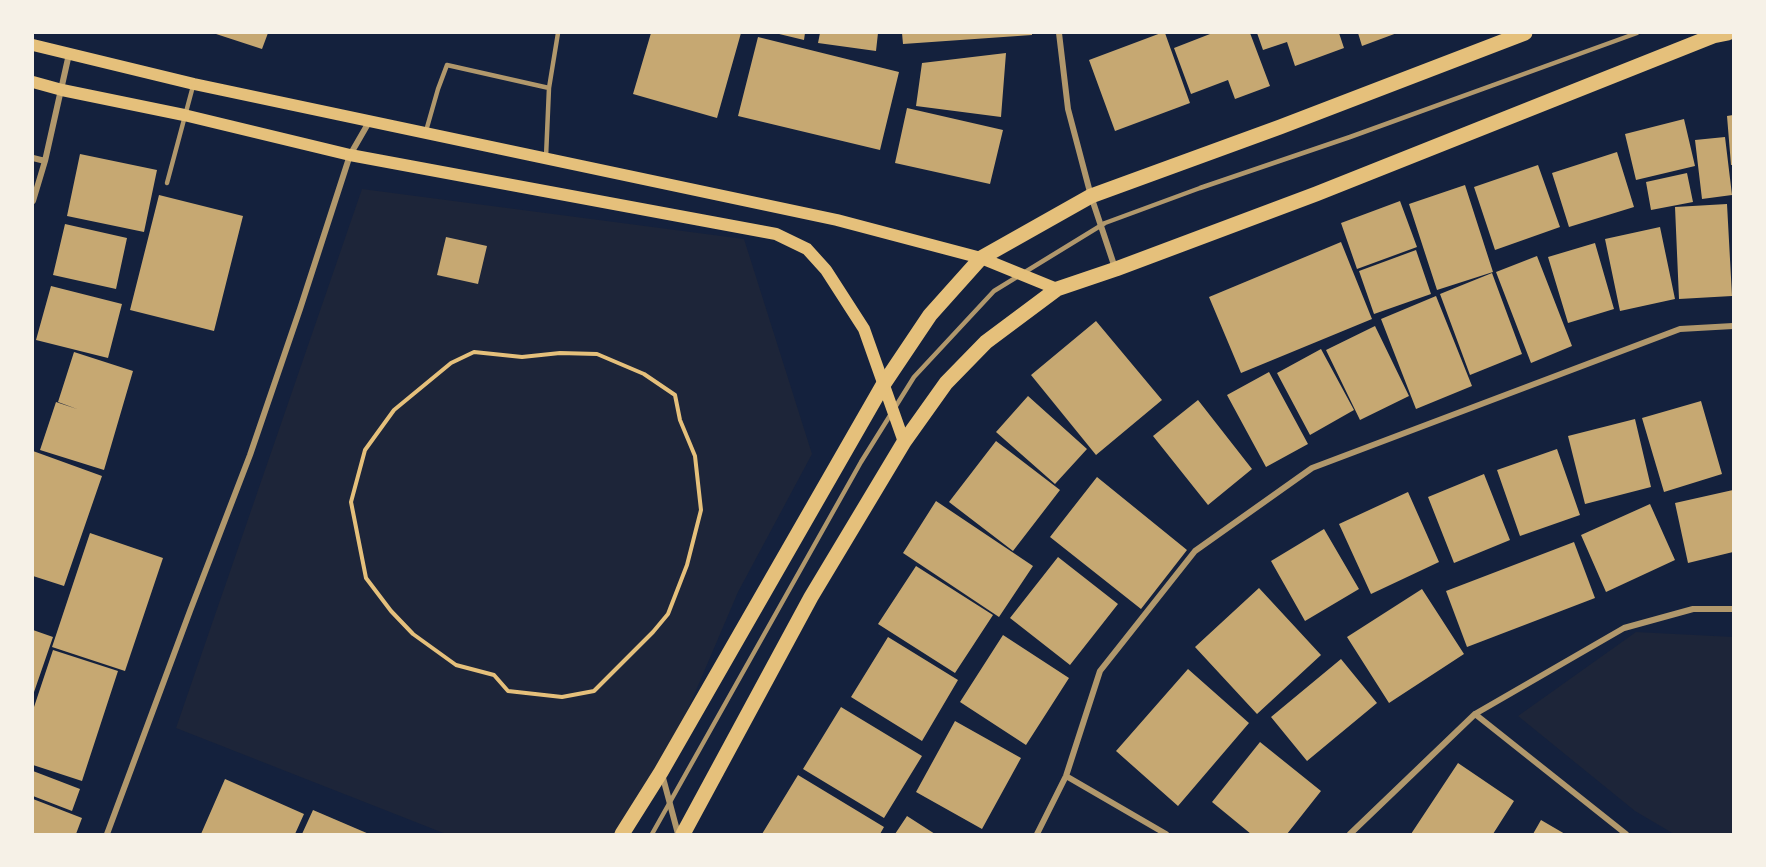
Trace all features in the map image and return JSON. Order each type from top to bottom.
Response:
[{"type":"main road","points":[[622,834],[661,772],[883,385],[930,315],[981,258],[1091,196],[1280,127],[1525,33]]},
{"type":"main road","points":[[681,834],[811,597],[904,442],[946,383],[986,342],[1057,289],[1316,194],[1718,34]]},
{"type":"main road","points":[[33,45],[194,84],[837,220],[981,258],[1057,289]]},
{"type":"main road","points":[[33,82],[350,155],[776,234],[807,249],[826,270],[864,329],[904,442]]},
{"type":"street","points":[[1059,33],[1068,109],[1091,196],[1116,269]]},
{"type":"street","points":[[33,201],[45,161],[69,54]]},
{"type":"street","points":[[107,834],[250,455],[350,155],[369,122]]},
{"type":"street","points":[[33,158],[45,161]]},
{"type":"street","points":[[1037,834],[1066,776],[1100,671],[1195,551],[1312,468],[1680,329],[1733,326]]},
{"type":"street","points":[[1350,834],[1475,714],[1624,628],[1693,609],[1733,609]]},
{"type":"street","points":[[1475,714],[1626,834]]},
{"type":"street","points":[[661,772],[681,834]]},
{"type":"street","points":[[1066,776],[1166,834]]},
{"type":"lane","points":[[546,157],[549,88],[558,33]]},
{"type":"lane","points":[[652,834],[861,462],[914,377],[994,291],[1105,223],[1637,33]]},
{"type":"lane","points":[[425,133],[447,65],[549,88]]},
{"type":"lane","points":[[167,183],[194,84]]},
{"type":"path","points":[[474,352],[522,357],[560,353],[597,354],[644,374],[675,395],[680,420],[695,456],[701,510],[687,565],[668,614],[594,691],[562,697],[508,691],[494,675],[456,664],[412,634],[366,578],[351,502],[364,450],[393,410],[451,363],[474,352]]},
{"type":"shaded area","points":[[362,189],[744,239],[812,454],[738,592],[671,749],[613,834],[446,834],[176,728]]},
{"type":"shaded area","points":[[1636,632],[1733,637],[1733,834],[1674,834],[1635,811],[1518,716]]},
{"type":"building","points":[[213,33],[268,33],[262,49]]},
{"type":"building","points":[[651,33],[741,33],[717,118],[633,94]]},
{"type":"building","points":[[775,33],[805,33],[804,40]]},
{"type":"building","points":[[820,33],[878,33],[876,51],[818,43]]},
{"type":"building","points":[[902,33],[1032,33],[1032,35],[903,44]]},
{"type":"building","points":[[1165,33],[1190,103],[1115,131],[1089,60]]},
{"type":"building","points":[[1209,33],[1250,33],[1270,86],[1235,99],[1228,80],[1191,94],[1174,48]]},
{"type":"building","points":[[1257,33],[1339,33],[1344,48],[1295,66],[1287,42],[1263,50]]},
{"type":"building","points":[[1358,33],[1397,33],[1362,46]]},
{"type":"building","points":[[758,37],[899,72],[880,150],[738,116]]},
{"type":"building","points":[[1006,53],[1001,117],[916,106],[922,63]]},
{"type":"building","points":[[907,108],[1003,130],[990,184],[895,163]]},
{"type":"building","points":[[1733,115],[1733,165],[1731,165],[1727,116]]},
{"type":"building","points":[[1684,119],[1695,166],[1636,180],[1625,134]]},
{"type":"building","points":[[1725,137],[1732,195],[1702,199],[1695,140]]},
{"type":"building","points":[[1617,152],[1634,207],[1569,227],[1552,173]]},
{"type":"building","points":[[80,154],[157,170],[144,232],[67,216]]},
{"type":"building","points":[[1538,165],[1560,227],[1495,250],[1474,187]]},
{"type":"building","points":[[1687,173],[1693,202],[1651,210],[1646,182]]},
{"type":"building","points":[[1465,185],[1493,272],[1437,290],[1409,204]]},
{"type":"building","points":[[159,195],[243,216],[214,331],[130,310]]},
{"type":"building","points":[[1400,201],[1417,247],[1357,269],[1341,223]]},
{"type":"building","points":[[1727,204],[1732,296],[1679,299],[1675,207]]},
{"type":"building","points":[[65,224],[127,238],[116,289],[53,275]]},
{"type":"building","points":[[1660,227],[1675,299],[1620,311],[1605,239]]},
{"type":"building","points":[[446,237],[487,246],[478,284],[437,275]]},
{"type":"building","points":[[1341,242],[1372,319],[1241,373],[1209,297]]},
{"type":"building","points":[[1595,243],[1614,309],[1568,323],[1548,257]]},
{"type":"building","points":[[1416,250],[1431,294],[1374,314],[1359,271]]},
{"type":"building","points":[[1537,256],[1572,346],[1531,363],[1496,272]]},
{"type":"building","points":[[1492,273],[1522,354],[1470,375],[1440,294]]},
{"type":"building","points":[[51,286],[122,304],[108,358],[36,340]]},
{"type":"building","points":[[1436,296],[1472,386],[1416,409],[1381,319]]},
{"type":"building","points":[[1096,321],[1162,400],[1096,455],[1031,375]]},
{"type":"building","points":[[1375,326],[1409,396],[1360,420],[1326,350]]},
{"type":"building","points":[[1321,349],[1354,410],[1310,435],[1277,373]]},
{"type":"building","points":[[74,352],[133,371],[104,470],[40,450],[56,402],[77,409],[58,402]]},
{"type":"building","points":[[1269,372],[1308,444],[1266,467],[1227,395]]},
{"type":"building","points":[[1028,396],[1087,449],[1055,484],[996,432]]},
{"type":"building","points":[[1198,400],[1252,469],[1208,505],[1153,436]]},
{"type":"building","points":[[1701,401],[1722,474],[1664,492],[1642,418]]},
{"type":"building","points":[[1635,419],[1651,487],[1585,504],[1568,436]]},
{"type":"building","points":[[996,441],[1060,490],[1013,551],[949,502]]},
{"type":"building","points":[[1557,449],[1580,515],[1520,536],[1497,470]]},
{"type":"building","points":[[33,451],[102,476],[64,586],[33,576]]},
{"type":"building","points":[[1484,474],[1510,540],[1454,563],[1428,497]]},
{"type":"building","points":[[1097,477],[1187,550],[1141,609],[1050,537]]},
{"type":"building","points":[[1733,490],[1733,552],[1688,563],[1675,503]]},
{"type":"building","points":[[1408,492],[1439,562],[1371,594],[1339,524]]},
{"type":"building","points":[[936,501],[1033,566],[999,617],[903,553]]},
{"type":"building","points":[[1650,504],[1675,560],[1606,592],[1581,535]]},
{"type":"building","points":[[1324,529],[1359,589],[1305,621],[1271,561]]},
{"type":"building","points":[[90,533],[163,558],[125,671],[52,647]]},
{"type":"building","points":[[1574,542],[1595,598],[1467,647],[1446,591]]},
{"type":"building","points":[[1058,557],[1118,604],[1070,665],[1010,618]]},
{"type":"building","points":[[916,566],[993,615],[955,673],[878,624]]},
{"type":"building","points":[[1259,588],[1321,655],[1257,714],[1195,647]]},
{"type":"building","points":[[1422,589],[1464,654],[1389,703],[1347,637]]},
{"type":"building","points":[[33,630],[53,637],[33,695]]},
{"type":"building","points":[[1003,635],[1069,678],[1026,745],[960,702]]},
{"type":"building","points":[[888,637],[958,680],[922,741],[851,697]]},
{"type":"building","points":[[53,650],[118,671],[82,781],[33,765],[33,710]]},
{"type":"building","points":[[1341,659],[1377,703],[1307,761],[1271,717]]},
{"type":"building","points":[[1188,669],[1249,723],[1178,806],[1116,751]]},
{"type":"building","points":[[841,707],[922,756],[884,818],[803,769]]},
{"type":"building","points":[[955,721],[1021,758],[982,829],[916,792]]},
{"type":"building","points":[[1260,742],[1321,791],[1287,834],[1251,834],[1212,802]]},
{"type":"building","points":[[1458,763],[1514,801],[1493,834],[1411,834]]},
{"type":"building","points":[[33,771],[80,789],[72,811],[33,796]]},
{"type":"building","points":[[798,775],[884,827],[880,834],[762,834]]},
{"type":"building","points":[[225,779],[304,814],[295,834],[201,834]]},
{"type":"building","points":[[33,799],[82,818],[76,834],[33,834]]},
{"type":"building","points":[[313,810],[369,834],[302,834]]},
{"type":"building","points":[[907,816],[935,834],[895,834]]},
{"type":"building","points":[[1541,820],[1565,834],[1533,834]]}]
